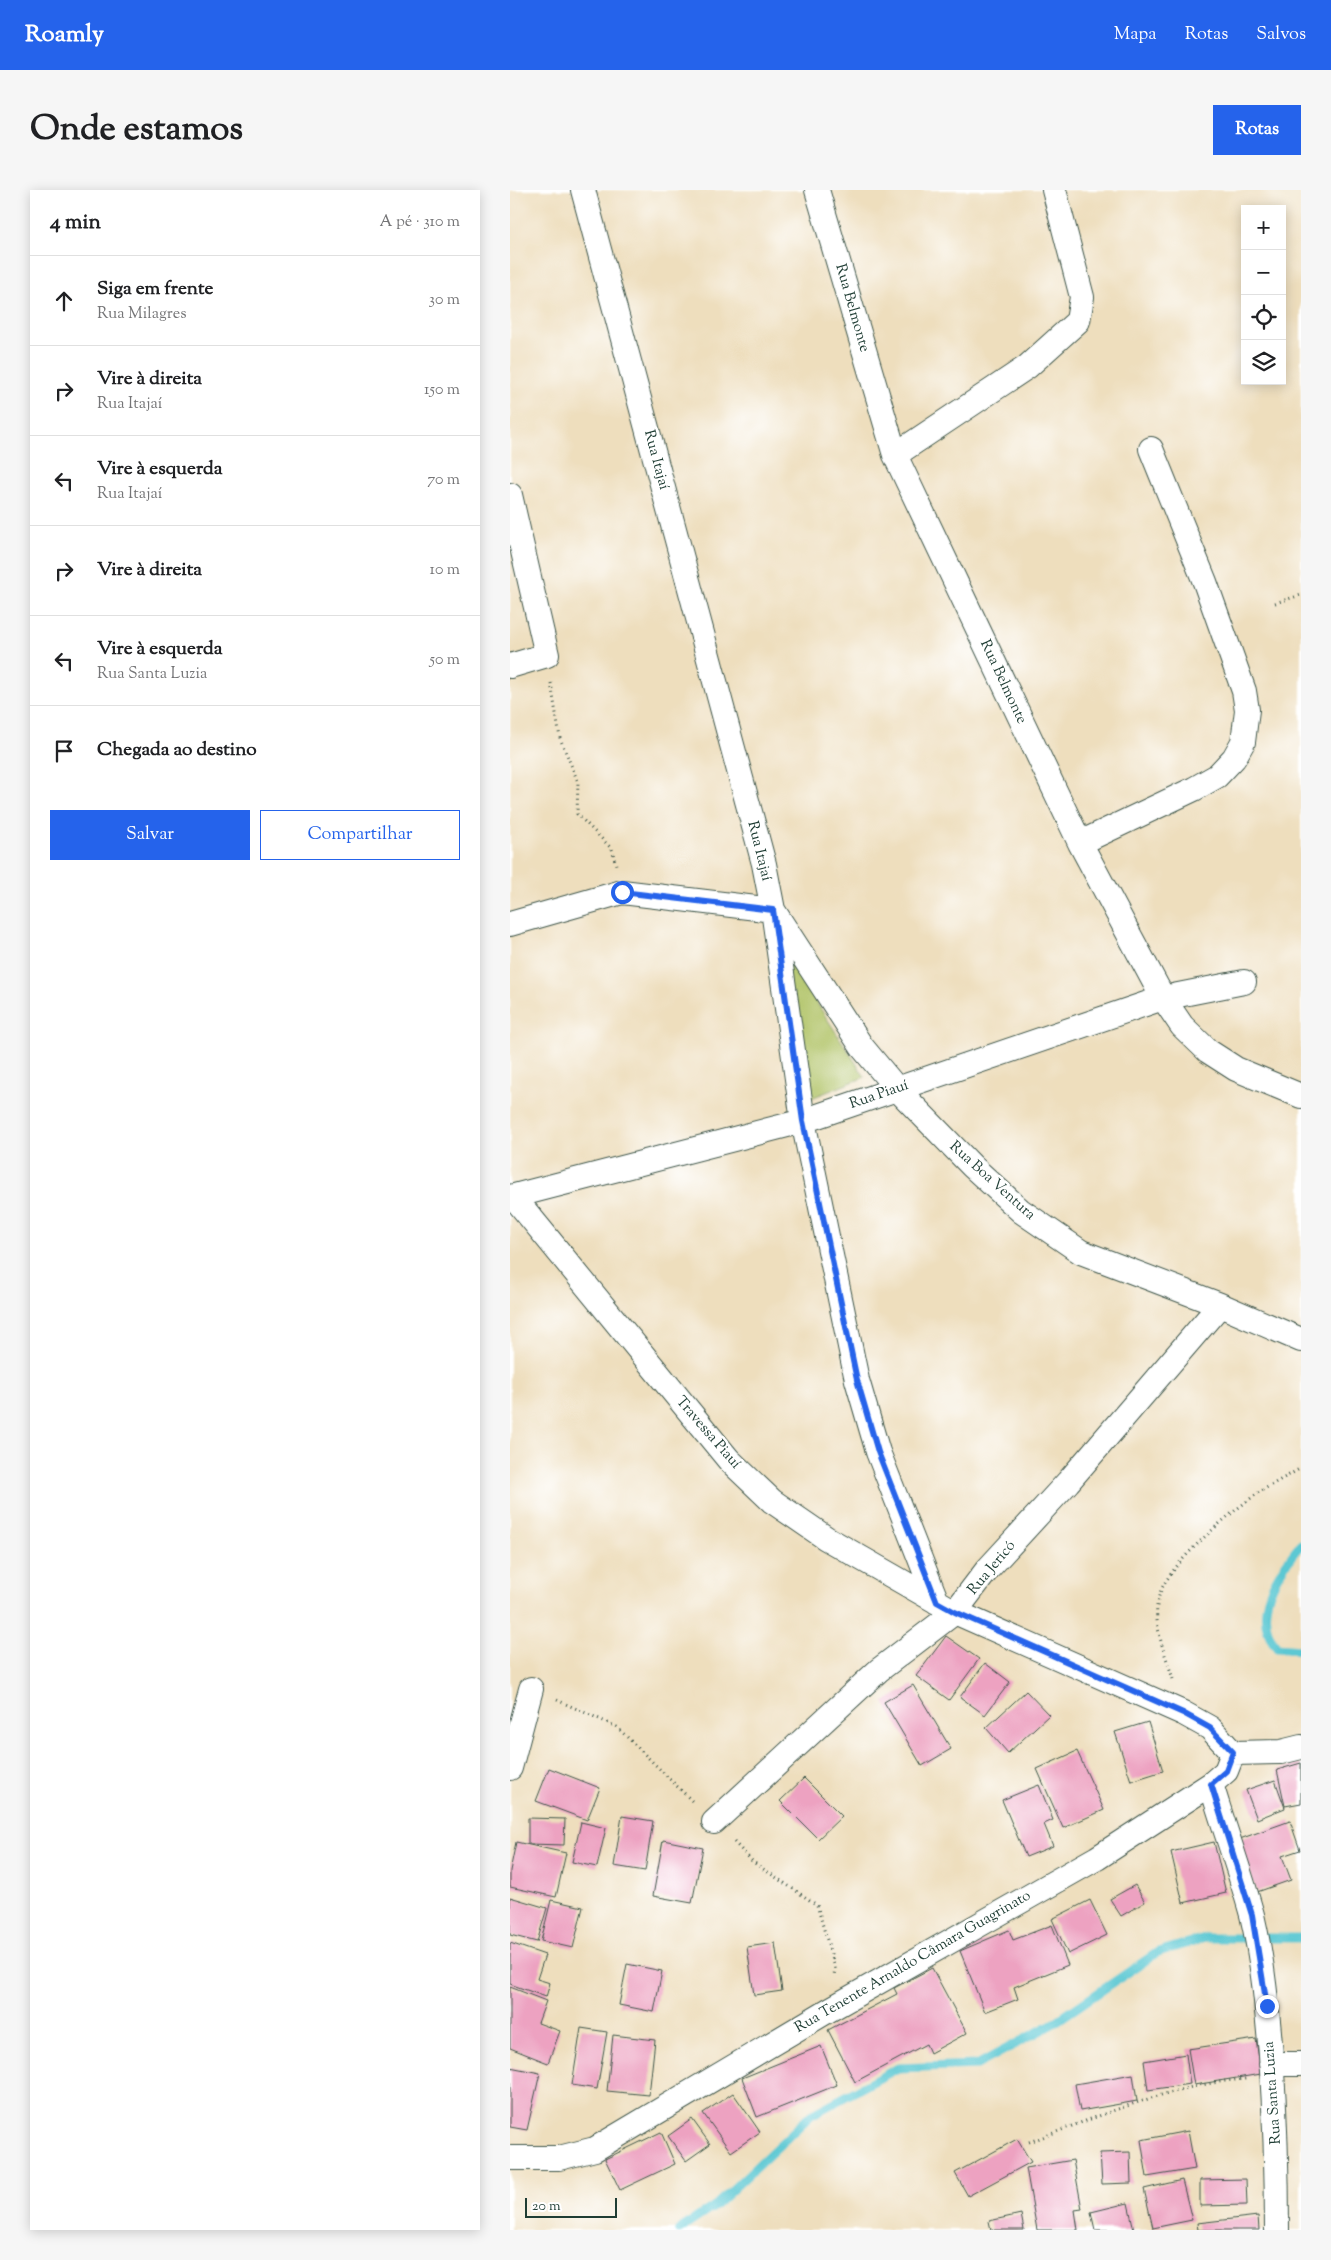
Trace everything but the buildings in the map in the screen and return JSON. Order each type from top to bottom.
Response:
[{"type":"street","name":"Rua Itajaí","points":[[583,190],[764,864],[773,910],[803,1121],[857,1380],[878,1452],[946,1607]]},
{"type":"street","name":"Rua Belmonte","points":[[817,190],[895,455],[1080,842],[1163,998],[1182,1026],[1208,1051],[1236,1069],[1301,1096]]},
{"type":"street","points":[[895,455],[1027,366],[1078,321],[1082,297],[1054,190]]},
{"type":"street","points":[[1080,842],[1194,789],[1217,776],[1234,758],[1243,742],[1247,727],[1244,692],[1205,582],[1151,448]]},
{"type":"street","points":[[510,494],[547,656],[510,666]]},
{"type":"street","points":[[510,924],[622,892],[773,910]]},
{"type":"street","name":"Rua Boa Ventura","points":[[773,910],[862,1047],[897,1089],[972,1166],[1028,1216],[1081,1252],[1220,1305],[1301,1340]]},
{"type":"street","name":"Rua Piauí","points":[[511,1197],[803,1121],[1163,998],[1244,982]]},
{"type":"street","name":"Travessa Piauí","points":[[511,1197],[729,1460],[758,1488],[772,1501],[826,1538],[946,1607]]},
{"type":"street","name":"Rua Jericó","points":[[714,1822],[987,1570],[1068,1482],[1220,1305]]},
{"type":"street","points":[[946,1607],[1183,1713],[1210,1728],[1233,1752],[1280,1752],[1301,1747]]},
{"type":"street","points":[[510,1768],[531,1689]]},
{"type":"street","name":"Rua Tenente Arnaldo Câmara Guagrinato","points":[[510,2158],[560,2158],[595,2148],[829,2010],[1097,1858],[1211,1784],[1226,1771],[1233,1752]]},
{"type":"street","name":"Rua Santa Luzia","points":[[1211,1784],[1252,1915],[1260,1955],[1267,2006],[1277,2149],[1277,2230]]},
{"type":"street","points":[[1272,2071],[1301,2064]]},
{"type":"path","points":[[1275,603],[1301,596]]},
{"type":"path","points":[[547,656],[560,738],[578,782],[577,814],[612,849],[622,892]]},
{"type":"path","points":[[1183,1713],[1157,1618],[1160,1594],[1171,1572],[1209,1533],[1261,1491],[1301,1468]]},
{"type":"path","points":[[1029,2142],[1157,2096],[1272,2071]]},
{"type":"green space","points":[[783,951],[865,1077],[806,1100]]},
{"type":"waterway","points":[[1301,1544],[1276,1580],[1266,1607],[1269,1634],[1277,1648],[1301,1650]]},
{"type":"waterway","points":[[679,2230],[716,2205],[811,2115],[898,2068],[977,2065],[1054,2023],[1158,1952],[1205,1938],[1301,1938]]},
{"type":"route","points":[[622,892],[773,910],[803,1121],[857,1380],[878,1452],[937,1602],[955,1612],[1183,1713],[1210,1728],[1233,1752],[1226,1771],[1211,1784],[1252,1915],[1267,2006]]}]
